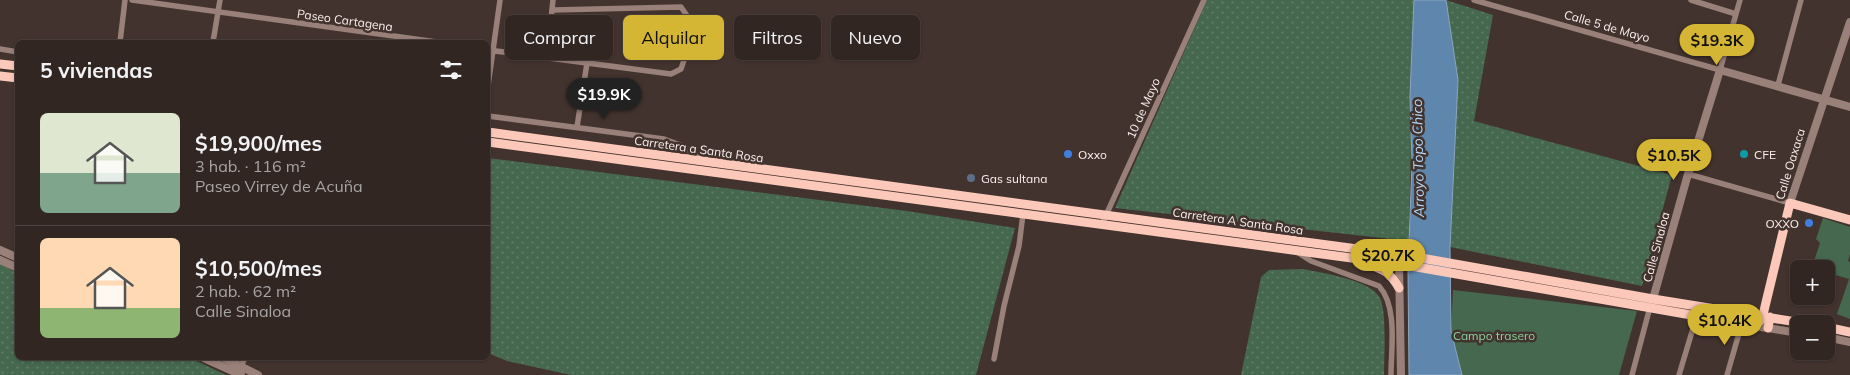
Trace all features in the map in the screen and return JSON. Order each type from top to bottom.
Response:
[{"type":"main road","points":[[0,64],[15,66]]},
{"type":"main road","points":[[0,76],[15,78]]},
{"type":"main road","name":"Carretera a Santa Rosa","points":[[490,132],[707,163],[817,182]]},
{"type":"main road","name":"Carretera a Santa Rosa","points":[[490,142],[817,182]]},
{"type":"main road","name":"Carretera A Santa Rosa","points":[[817,182],[1411,261],[1459,264],[1652,303]]},
{"type":"main road","name":"Carretera A Santa Rosa","points":[[817,182],[1023,214],[1104,220],[1340,257],[1399,264],[1411,261],[1460,274],[1652,303]]},
{"type":"main road","points":[[1790,203],[1850,220]]},
{"type":"main road","name":"Calle Oaxaca","points":[[1768,328],[1766,316],[1790,203]]},
{"type":"main road","points":[[1340,257],[1350,262],[1384,269],[1390,274],[1399,288]]},
{"type":"main road","points":[[1652,303],[1700,306],[1790,320]]},
{"type":"main road","points":[[1652,303],[1697,315],[1754,326],[1766,316]]},
{"type":"main road","points":[[1835,329],[1850,332]]},
{"type":"street","points":[[120,40],[125,0]]},
{"type":"street","name":"Paseo Cartagena","points":[[132,0],[153,1],[217,12],[422,40]]},
{"type":"street","points":[[214,40],[220,0]]},
{"type":"street","points":[[500,0],[490,50],[505,52]]},
{"type":"street","points":[[552,15],[553,0]]},
{"type":"street","name":"10 de Mayo","points":[[1104,220],[1204,0]]},
{"type":"street","name":"Calle 5 de Mayo","points":[[1474,0],[1850,107]]},
{"type":"street","points":[[1691,0],[1736,14]]},
{"type":"street","name":"Calle Sinaloa","points":[[1652,303],[1740,0]]},
{"type":"street","points":[[1778,85],[1801,0]]},
{"type":"street","points":[[553,10],[671,6],[681,7],[688,17],[683,64],[678,72],[670,74],[570,60]]},
{"type":"street","name":"Calle Oaxaca","points":[[1790,203],[1850,22]]},
{"type":"street","points":[[0,50],[15,52]]},
{"type":"street","points":[[577,127],[587,63]]},
{"type":"street","points":[[1716,84],[1723,76],[1732,74]]},
{"type":"street","points":[[490,116],[664,139],[683,146],[707,163]]},
{"type":"street","points":[[1688,174],[1790,203]]},
{"type":"street","points":[[994,359],[1004,306],[1019,246],[1023,214]]},
{"type":"street","points":[[0,250],[15,257]]},
{"type":"street","points":[[1294,250],[1311,262],[1379,286],[1383,291],[1388,303],[1390,322],[1391,375]]},
{"type":"street","points":[[0,260],[15,267]]},
{"type":"street","points":[[1399,264],[1401,375]]},
{"type":"street","points":[[1632,375],[1652,303]]},
{"type":"street","points":[[1679,375],[1700,306]]},
{"type":"street","points":[[1727,375],[1742,323]]},
{"type":"street","points":[[1754,326],[1790,332]]},
{"type":"street","points":[[1835,339],[1850,342]]},
{"type":"street","points":[[208,360],[240,375]]},
{"type":"street","points":[[228,360],[258,375]]},
{"type":"street","points":[[241,366],[244,360]]},
{"type":"green space","points":[[1207,0],[1414,0],[1409,241],[1115,208]]},
{"type":"green space","points":[[1446,0],[1493,15],[1474,121],[1672,175],[1642,286],[1450,247],[1458,80]]},
{"type":"green space","points":[[490,158],[907,211],[1015,228],[976,375],[571,375],[507,361],[490,354]]},
{"type":"green space","points":[[1823,218],[1850,227],[1850,254],[1848,261],[1850,262],[1850,319],[1837,314],[1849,279],[1835,275],[1835,260],[1814,260],[1820,243],[1816,239]]},
{"type":"green space","points":[[0,264],[15,272],[15,360],[194,360],[226,375],[0,375]]},
{"type":"green space","points":[[1303,269],[1357,282],[1367,286],[1380,298],[1384,314],[1384,375],[1241,375],[1261,277],[1269,270]]},
{"type":"green space","name":"Campo trasero","points":[[1453,290],[1637,311],[1619,375],[1462,375],[1451,331]]},
{"type":"water","name":"Arroyo Topo Chico","points":[[1414,0],[1446,0],[1458,80],[1450,247],[1451,331],[1462,375],[1409,375],[1408,271],[1412,163],[1410,96]]},
{"type":"place","name":"Oxxo","points":[[1068,154]]},
{"type":"place","name":"CFE","points":[[1744,154]]},
{"type":"place","name":"Gas sultana","points":[[971,178]]},
{"type":"place","name":"OXXO","points":[[1809,223]]}]
